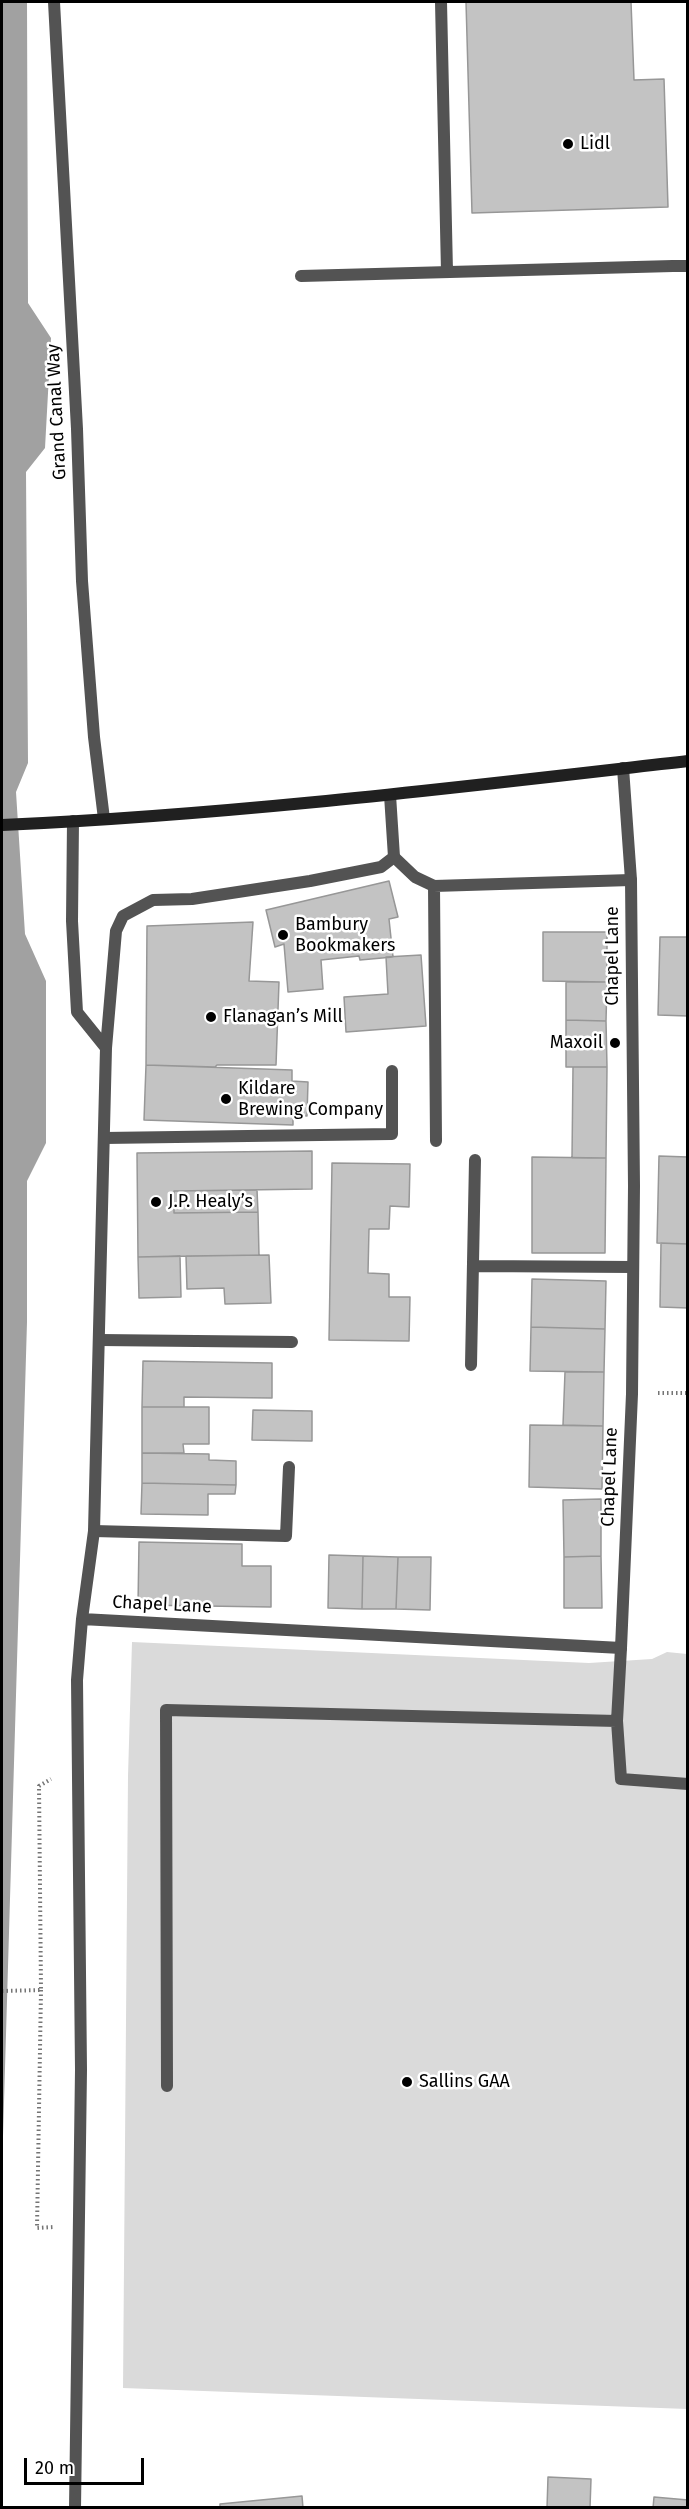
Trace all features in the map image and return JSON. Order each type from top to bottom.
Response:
[{"type":"street","name":"Grand Canal Way","points":[[54,2],[77,429],[82,581],[94,737],[104,819]]},
{"type":"street","points":[[441,2],[447,272]]},
{"type":"street","points":[[301,276],[687,266]]},
{"type":"street","points":[[2,825],[104,819],[390,795],[687,761]]},
{"type":"street","name":"Chapel Lane","points":[[82,1619],[621,1648],[632,1394],[633,1267],[631,880],[623,768]]},
{"type":"street","points":[[390,795],[394,857],[415,877],[434,886],[631,880]]},
{"type":"street","points":[[73,821],[72,921],[77,1012],[106,1048]]},
{"type":"street","points":[[75,2508],[81,2058],[77,1680],[82,1619],[94,1531],[106,1048],[116,931],[123,916],[153,900],[192,900],[310,881],[381,867],[394,857]]},
{"type":"street","points":[[434,886],[436,1141]]},
{"type":"street","points":[[104,1138],[392,1134],[392,1071]]},
{"type":"street","points":[[471,1365],[475,1160]]},
{"type":"street","points":[[473,1266],[633,1267]]},
{"type":"street","points":[[100,1340],[292,1342]]},
{"type":"street","points":[[94,1531],[286,1536],[289,1467]]},
{"type":"street","points":[[621,1648],[617,1721],[621,1779],[687,1784]]},
{"type":"street","points":[[167,2086],[166,1710],[617,1721]]},
{"type":"path","points":[[39,1786],[41,1990],[37,2228],[78,2224]]},
{"type":"path","points":[[2,1991],[41,1990]]},
{"type":"shaded area","points":[[2,2],[27,2],[28,303],[51,338],[45,448],[26,472],[28,763],[16,792],[25,934],[46,981],[46,1143],[27,1181],[27,1322],[3,2136],[2,2508]]},
{"type":"shaded area","name":"Sallins GAA","points":[[132,1642],[589,1663],[652,1659],[667,1652],[687,1654],[687,2409],[123,2388],[128,1776]]},
{"type":"building","name":"Lidl","points":[[466,2],[631,2],[634,80],[664,79],[668,207],[472,213]]},
{"type":"building","points":[[389,881],[398,917],[389,919],[393,957],[360,960],[359,956],[321,960],[323,989],[288,992],[284,944],[275,947],[266,910]]},
{"type":"building","name":"Flanagan’s Mill","points":[[253,922],[249,981],[279,982],[276,1065],[217,1065],[215,1067],[146,1065],[147,926]]},
{"type":"building","points":[[543,932],[607,932],[607,982],[543,981]]},
{"type":"building","points":[[660,937],[688,937],[688,1016],[658,1015]]},
{"type":"building","points":[[421,955],[426,1026],[346,1032],[344,997],[388,994],[386,957]]},
{"type":"building","points":[[566,982],[607,982],[606,1021],[566,1020]]},
{"type":"building","points":[[566,1020],[606,1021],[607,1067],[566,1067]]},
{"type":"building","name":"Kildare Brewing Company","points":[[146,1065],[292,1070],[292,1081],[308,1082],[307,1116],[293,1115],[293,1125],[144,1120]]},
{"type":"building","points":[[573,1067],[607,1067],[606,1158],[572,1158]]},
{"type":"building","name":"J.P. Healy’s","points":[[312,1151],[312,1189],[174,1191],[174,1213],[258,1212],[259,1255],[138,1257],[137,1153]]},
{"type":"building","points":[[659,1156],[688,1157],[688,1244],[657,1243]]},
{"type":"building","points":[[532,1157],[606,1158],[605,1253],[532,1253]]},
{"type":"building","points":[[332,1163],[410,1164],[409,1207],[390,1206],[389,1229],[369,1229],[368,1273],[389,1274],[389,1297],[410,1297],[409,1341],[329,1340]]},
{"type":"building","points":[[257,1190],[258,1212],[174,1213],[174,1191]]},
{"type":"building","points":[[661,1243],[688,1244],[688,1308],[660,1307]]},
{"type":"building","points":[[269,1255],[271,1303],[225,1304],[224,1288],[187,1289],[186,1256]]},
{"type":"building","points":[[180,1256],[181,1297],[139,1298],[138,1257]]},
{"type":"building","points":[[532,1279],[606,1281],[605,1329],[531,1327]]},
{"type":"building","points":[[531,1327],[605,1329],[604,1372],[530,1371]]},
{"type":"building","points":[[143,1361],[272,1363],[272,1398],[184,1397],[184,1407],[142,1407]]},
{"type":"building","points":[[565,1372],[604,1372],[603,1426],[563,1425]]},
{"type":"building","points":[[142,1407],[209,1407],[209,1444],[183,1444],[184,1453],[142,1453]]},
{"type":"building","points":[[253,1410],[312,1411],[312,1441],[252,1440]]},
{"type":"building","points":[[530,1425],[603,1426],[602,1489],[529,1487]]},
{"type":"building","points":[[142,1453],[209,1454],[209,1460],[236,1461],[236,1485],[142,1483]]},
{"type":"building","points":[[142,1483],[236,1485],[235,1494],[208,1494],[208,1515],[141,1514]]},
{"type":"building","points":[[601,1499],[601,1556],[564,1557],[563,1500]]},
{"type":"building","points":[[139,1542],[242,1544],[242,1566],[271,1566],[271,1607],[138,1605]]},
{"type":"building","points":[[329,1555],[363,1556],[362,1609],[328,1608]]},
{"type":"building","points":[[363,1556],[398,1557],[396,1609],[362,1609]]},
{"type":"building","points":[[601,1556],[602,1608],[564,1608],[564,1557]]},
{"type":"building","points":[[398,1557],[431,1557],[430,1610],[396,1609]]},
{"type":"building","points":[[548,2477],[591,2479],[590,2508],[547,2508]]},
{"type":"building","points":[[302,2496],[303,2508],[220,2508],[220,2504]]},
{"type":"building","points":[[654,2497],[688,2500],[688,2508],[653,2508]]},
{"type":"place","name":"Lidl","points":[[568,144]]},
{"type":"place","name":"Bambury Bookmakers","points":[[283,935]]},
{"type":"place","name":"Flanagan’s Mill","points":[[211,1017]]},
{"type":"place","name":"Maxoil","points":[[615,1043]]},
{"type":"place","name":"Kildare Brewing Company","points":[[226,1099]]},
{"type":"place","name":"J.P. Healy’s","points":[[156,1202]]},
{"type":"place","name":"Sallins GAA","points":[[407,2082]]}]
